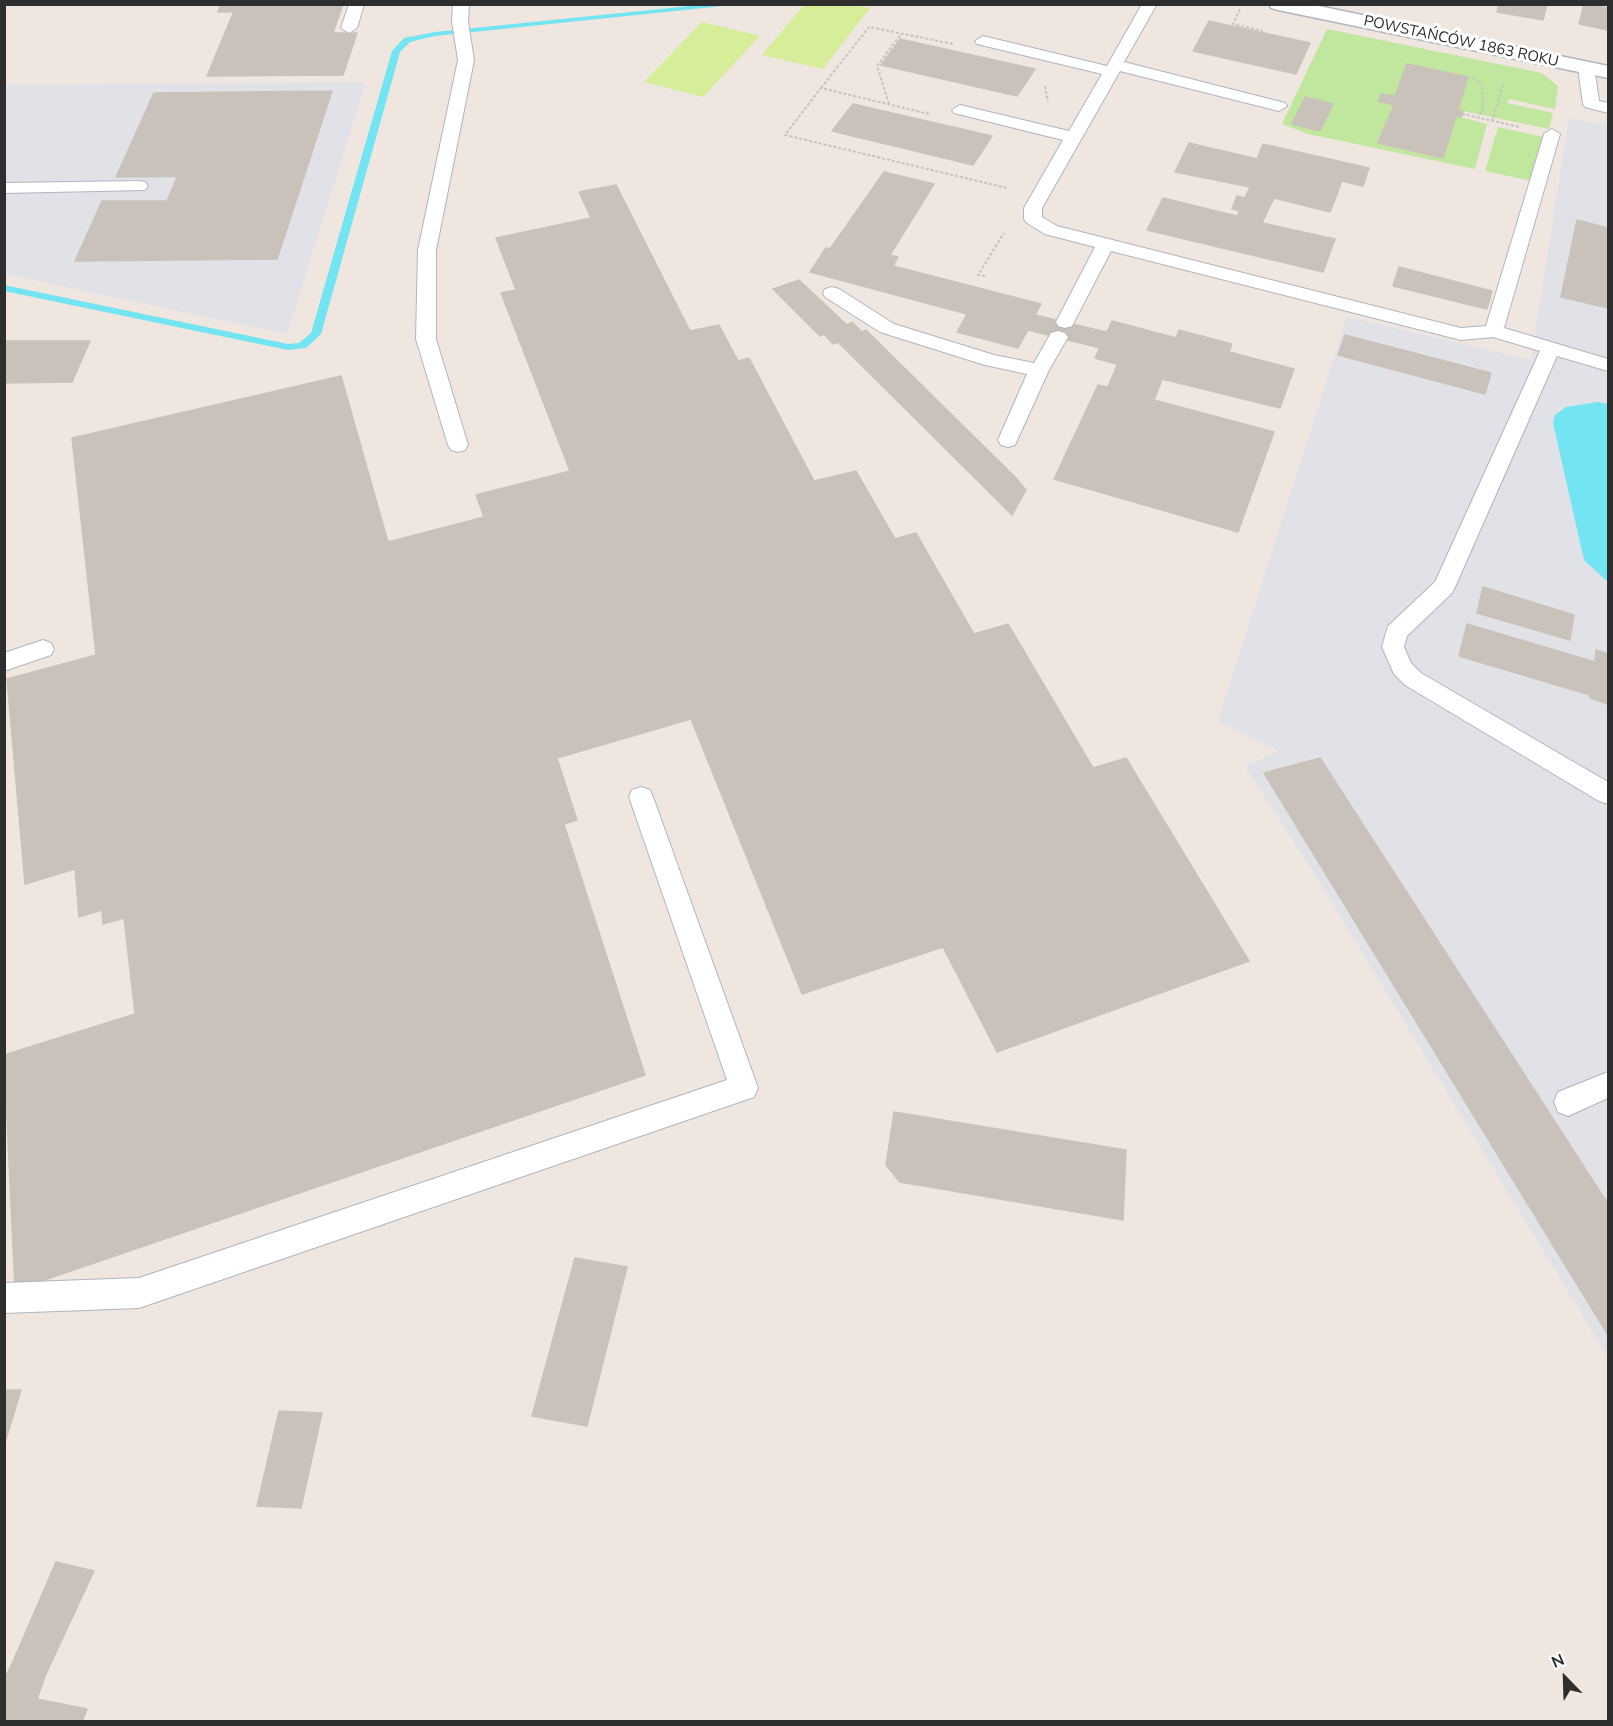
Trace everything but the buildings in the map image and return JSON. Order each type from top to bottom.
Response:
[{"type":"street","name":"POWSTAŃCÓW 1863 ROKU","points":[[1278,4],[1608,72]]},
{"type":"lane","points":[[349,28],[357,4]]},
{"type":"lane","points":[[458,445],[426,339],[427,250],[466,60],[460,22],[461,4]]},
{"type":"lane","points":[[1150,4],[1033,208],[1033,219],[1051,230],[1105,244],[1461,334],[1494,331],[1608,365]]},
{"type":"lane","points":[[983,41],[1279,106]]},
{"type":"lane","points":[[1586,67],[1591,104],[1608,108]]},
{"type":"lane","points":[[960,110],[1075,138]]},
{"type":"lane","points":[[1494,331],[1552,134]]},
{"type":"lane","points":[[4,188],[140,186]]},
{"type":"lane","points":[[1008,441],[1039,370],[1105,244]]},
{"type":"lane","points":[[832,293],[887,328],[992,361],[1039,370]]},
{"type":"lane","points":[[1551,348],[1444,587],[1396,632],[1393,647],[1402,668],[1413,679],[1608,794]]},
{"type":"lane","points":[[4,662],[43,649]]},
{"type":"lane","points":[[4,1298],[139,1293],[744,1088],[641,797]]},
{"type":"lane","points":[[1568,1102],[1608,1085]]},
{"type":"path","points":[[959,45],[869,27],[785,135],[1016,190]]},
{"type":"path","points":[[889,104],[877,66],[901,34]]},
{"type":"path","points":[[1468,76],[1482,84],[1483,108],[1478,118]]},
{"type":"path","points":[[1492,121],[1506,76]]},
{"type":"path","points":[[821,88],[933,115]]},
{"type":"path","points":[[985,276],[978,274],[1008,226],[1033,219]]},
{"type":"shaded area","points":[[366,82],[287,334],[5,274],[5,85]]},
{"type":"shaded area","points":[[1569,118],[1608,126],[1608,1357],[1319,881],[1245,766],[1279,751],[1218,721],[1347,317],[1531,360]]},
{"type":"green space","points":[[804,5],[855,5],[870,8],[823,69],[762,55]]},
{"type":"green space","points":[[702,22],[760,36],[703,97],[644,82]]},
{"type":"green space","points":[[1327,29],[1542,73],[1558,86],[1555,109],[1509,99],[1507,103],[1553,113],[1549,129],[1458,110],[1468,77],[1407,64],[1395,96],[1381,94],[1378,101],[1394,105],[1378,143],[1443,158],[1456,116],[1487,124],[1475,169],[1308,134],[1282,124]]},
{"type":"green space","points":[[1498,127],[1547,138],[1536,182],[1485,171]]},
{"type":"water","points":[[1598,402],[1608,404],[1608,582],[1584,560],[1553,423],[1555,415],[1566,407]]},
{"type":"waterway","points":[[4,288],[288,347],[302,346],[316,334],[396,51],[407,40],[435,34],[738,4]]}]
